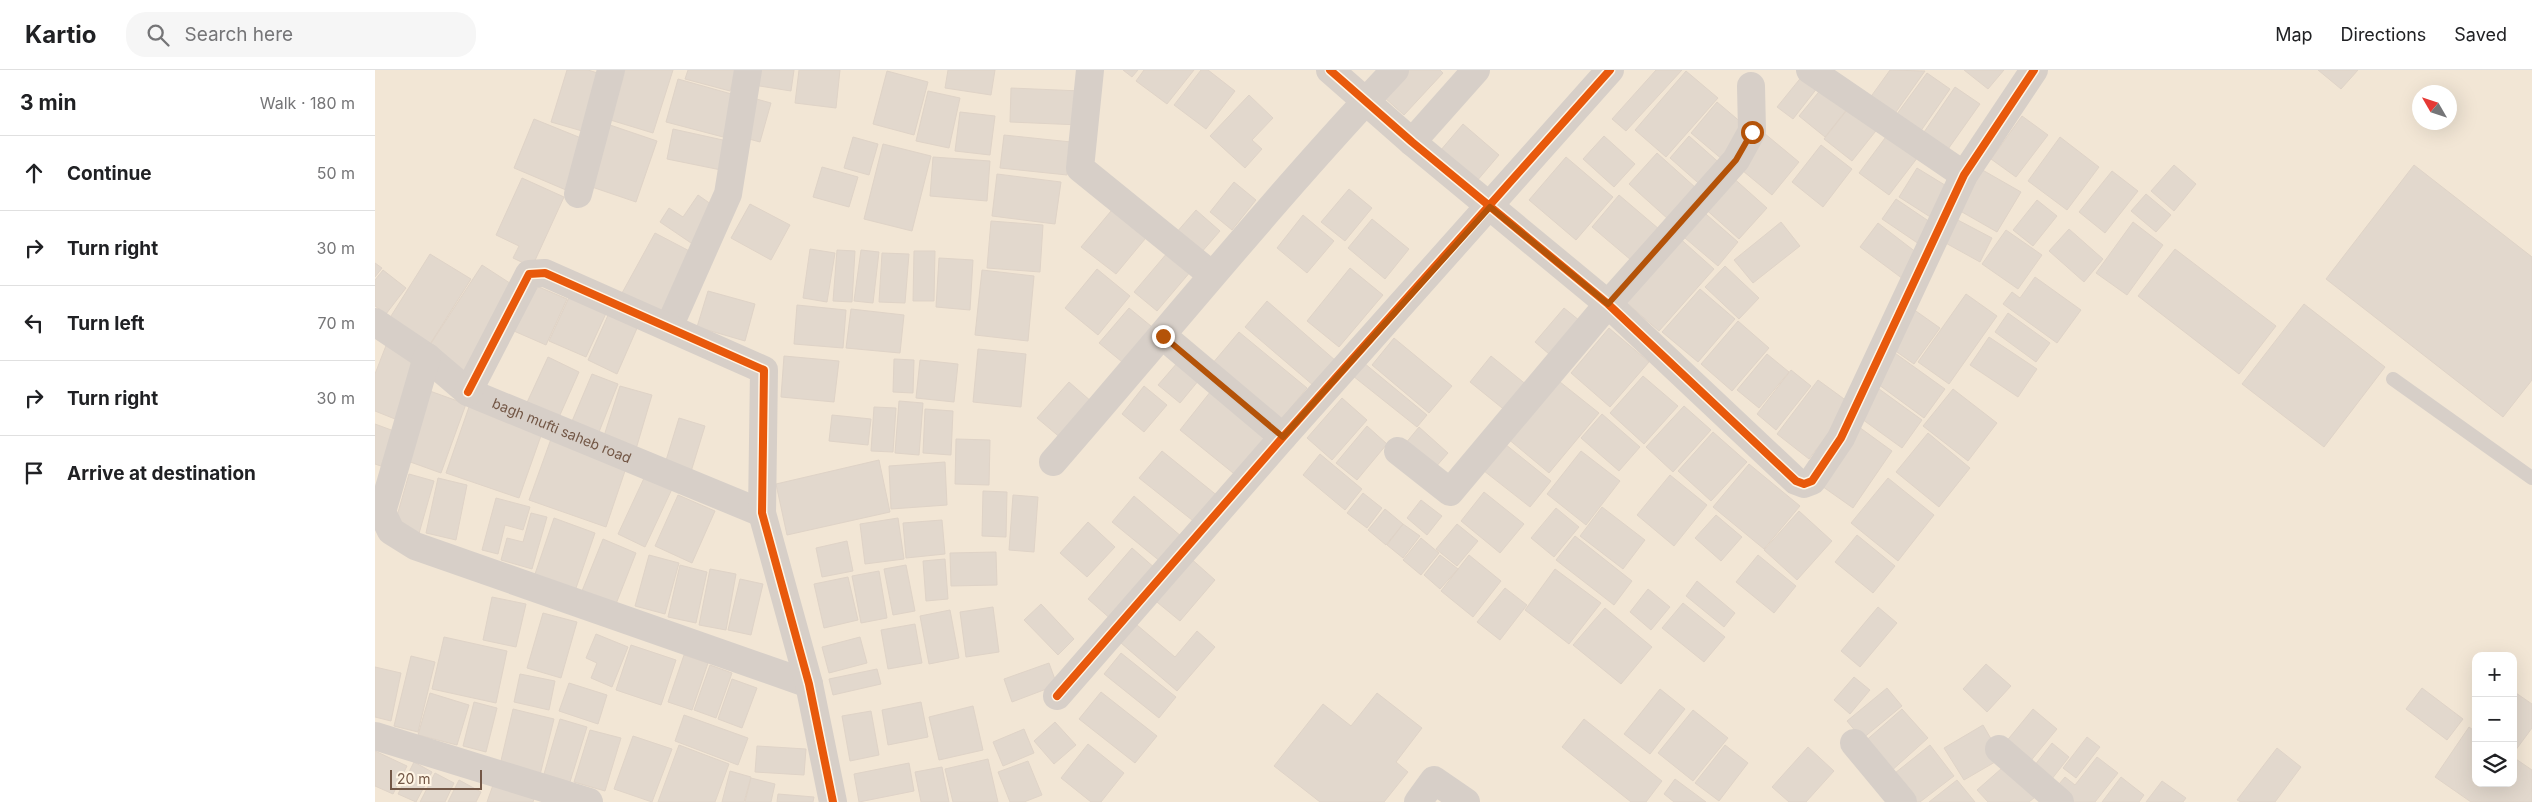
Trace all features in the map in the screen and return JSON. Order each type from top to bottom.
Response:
[{"type":"street","points":[[578,194],[611,70]]},
{"type":"street","points":[[669,327],[728,194],[748,70]]},
{"type":"street","points":[[1091,70],[1080,168],[1212,274]]},
{"type":"street","points":[[1330,70],[1412,142],[1608,304],[1796,481],[1804,484],[1812,481],[1841,438],[1964,175],[2035,70]]},
{"type":"street","points":[[1053,462],[1163,336],[1212,274],[1365,101],[1395,70]]},
{"type":"street","points":[[1412,142],[1476,70]]},
{"type":"street","points":[[1057,696],[1283,437],[1611,70]]},
{"type":"street","points":[[1810,70],[1964,175]]},
{"type":"street","points":[[1398,451],[1450,492],[1608,304],[1736,160],[1752,132],[1751,86]]},
{"type":"street","points":[[468,392],[529,274],[545,273],[764,370],[762,513],[809,684],[833,802]]},
{"type":"street","name":"bagh mufti saheb road","points":[[375,322],[427,356],[468,392],[762,513]]},
{"type":"street","points":[[1163,336],[1283,437]]},
{"type":"street","points":[[427,356],[384,474],[382,512],[391,531],[415,546],[809,684]]},
{"type":"street","points":[[375,736],[589,802]]},
{"type":"street","points":[[1854,743],[1903,802]]},
{"type":"street","points":[[1999,749],[2060,802]]},
{"type":"street","points":[[1418,802],[1434,780],[1466,802]]},
{"type":"lane","points":[[2393,379],[2532,478]]},
{"type":"shaded area","points":[[375,70],[2532,70],[2532,802],[375,802]]},
{"type":"building","points":[[567,70],[588,70],[607,76],[589,133],[551,122]]},
{"type":"building","points":[[623,70],[673,70],[653,133],[607,119]]},
{"type":"building","points":[[688,70],[736,70],[730,91],[685,79]]},
{"type":"building","points":[[750,70],[794,70],[791,91],[747,84]]},
{"type":"building","points":[[799,70],[840,70],[836,108],[795,103]]},
{"type":"building","points":[[948,70],[995,70],[991,95],[945,88]]},
{"type":"building","points":[[1123,70],[1138,70],[1132,77]]},
{"type":"building","points":[[1144,70],[1194,70],[1167,104],[1136,81]]},
{"type":"building","points":[[1201,70],[1208,70],[1235,91],[1206,129],[1174,105]]},
{"type":"building","points":[[1409,70],[1440,70],[1443,73],[1404,115],[1384,97]]},
{"type":"building","points":[[1656,70],[1682,70],[1626,131],[1612,119]]},
{"type":"building","points":[[1890,70],[1925,71],[1891,119],[1867,102]]},
{"type":"building","points":[[1964,70],[2004,70],[1988,89]]},
{"type":"building","points":[[2318,70],[2358,70],[2341,89]]},
{"type":"building","points":[[887,71],[928,82],[914,135],[873,124]]},
{"type":"building","points":[[1686,71],[1718,98],[1666,157],[1635,130]]},
{"type":"building","points":[[1927,73],[1950,89],[1918,135],[1894,118]]},
{"type":"building","points":[[1803,75],[1818,87],[1793,119],[1777,107]]},
{"type":"building","points":[[678,79],[735,95],[723,137],[666,122]]},
{"type":"building","points":[[1955,87],[1980,104],[1946,152],[1922,135]]},
{"type":"building","points":[[1011,88],[1081,91],[1080,125],[1010,122]]},
{"type":"building","points":[[1822,88],[1848,108],[1825,137],[1799,116]]},
{"type":"building","points":[[928,91],[960,98],[949,148],[916,141]]},
{"type":"building","points":[[1249,95],[1273,118],[1252,140],[1262,149],[1245,168],[1210,136]]},
{"type":"building","points":[[749,97],[771,103],[760,142],[738,136]]},
{"type":"building","points":[[1717,102],[1749,129],[1723,160],[1691,133]]},
{"type":"building","points":[[1851,105],[1879,127],[1852,161],[1824,139]]},
{"type":"building","points":[[960,112],[995,116],[990,155],[955,151]]},
{"type":"building","points":[[2022,116],[2048,135],[2016,177],[1991,159]]},
{"type":"building","points":[[534,119],[586,140],[566,190],[514,168]]},
{"type":"building","points":[[607,124],[657,141],[636,202],[586,185]]},
{"type":"building","points":[[1463,124],[1499,155],[1476,182],[1440,151]]},
{"type":"building","points":[[673,129],[732,142],[726,171],[667,159]]},
{"type":"building","points":[[1764,133],[1799,162],[1772,195],[1737,166]]},
{"type":"building","points":[[1888,134],[1918,157],[1889,195],[1859,173]]},
{"type":"building","points":[[1004,135],[1071,142],[1067,175],[1000,168]]},
{"type":"building","points":[[1604,136],[1635,164],[1614,187],[1583,159]]},
{"type":"building","points":[[1689,136],[1724,167],[1705,189],[1670,158]]},
{"type":"building","points":[[853,137],[878,144],[869,175],[844,168]]},
{"type":"building","points":[[2060,137],[2099,167],[2067,210],[2028,181]]},
{"type":"building","points":[[883,144],[931,156],[912,231],[864,219]]},
{"type":"building","points":[[1821,145],[1852,169],[1823,207],[1792,182]]},
{"type":"building","points":[[1657,153],[1696,188],[1668,219],[1629,184]]},
{"type":"building","points":[[933,157],[990,161],[987,201],[930,196]]},
{"type":"building","points":[[1566,157],[1613,197],[1576,240],[1529,200]]},
{"type":"building","points":[[2174,165],[2196,184],[2174,211],[2151,191]]},
{"type":"building","points":[[2414,165],[2532,257],[2532,380],[2503,417],[2326,279]]},
{"type":"building","points":[[822,167],[858,177],[849,207],[813,197]]},
{"type":"building","points":[[1917,168],[1953,190],[1935,220],[1899,197]]},
{"type":"building","points":[[1979,168],[2021,192],[1997,232],[1955,208]]},
{"type":"building","points":[[2112,171],[2138,191],[2105,233],[2079,212]]},
{"type":"building","points":[[997,174],[1061,182],[1055,224],[992,216]]},
{"type":"building","points":[[1730,175],[1767,208],[1739,239],[1702,206]]},
{"type":"building","points":[[522,178],[564,197],[532,267],[513,258],[519,246],[496,235]]},
{"type":"building","points":[[1234,182],[1256,200],[1232,230],[1210,212]]},
{"type":"building","points":[[1349,189],[1372,208],[1345,241],[1321,222]]},
{"type":"building","points":[[2146,194],[2171,215],[2156,232],[2131,211]]},
{"type":"building","points":[[698,195],[718,209],[694,245],[660,222],[669,208],[683,217]]},
{"type":"building","points":[[1619,195],[1666,235],[1638,266],[1592,227]]},
{"type":"building","points":[[1896,199],[1933,224],[1919,244],[1882,219]]},
{"type":"building","points":[[2037,200],[2057,216],[2033,246],[2013,230]]},
{"type":"building","points":[[750,204],[790,225],[771,260],[731,238]]},
{"type":"building","points":[[1116,205],[1150,233],[1116,274],[1081,247]]},
{"type":"building","points":[[1699,208],[1738,242],[1718,266],[1679,233]]},
{"type":"building","points":[[1196,210],[1220,231],[1200,254],[1176,233]]},
{"type":"building","points":[[1303,215],[1334,241],[1307,273],[1277,248]]},
{"type":"building","points":[[1954,218],[1992,238],[1980,262],[1942,241]]},
{"type":"building","points":[[1372,219],[1409,249],[1385,279],[1348,248]]},
{"type":"building","points":[[991,221],[1043,225],[1040,272],[987,268]]},
{"type":"building","points":[[1781,222],[1800,246],[1753,283],[1734,260]]},
{"type":"building","points":[[2133,222],[2163,245],[2127,295],[2096,273]]},
{"type":"building","points":[[1878,223],[1921,256],[1903,279],[1860,247]]},
{"type":"building","points":[[2069,229],[2103,259],[2084,282],[2049,251]]},
{"type":"building","points":[[2006,230],[2042,255],[2018,289],[1982,264]]},
{"type":"building","points":[[655,233],[699,256],[666,317],[622,293]]},
{"type":"building","points":[[1676,235],[1714,269],[1659,331],[1621,298]]},
{"type":"building","points":[[810,249],[835,253],[827,302],[803,298]]},
{"type":"building","points":[[2175,249],[2276,326],[2239,374],[2138,296]]},
{"type":"building","points":[[837,250],[855,251],[852,302],[833,301]]},
{"type":"building","points":[[861,250],[879,252],[873,303],[854,301]]},
{"type":"building","points":[[914,251],[935,251],[934,301],[913,301]]},
{"type":"building","points":[[1168,252],[1191,271],[1157,311],[1134,292]]},
{"type":"building","points":[[882,253],[909,254],[905,303],[879,302]]},
{"type":"building","points":[[430,254],[471,279],[427,349],[386,324]]},
{"type":"building","points":[[939,258],[973,260],[970,310],[936,307]]},
{"type":"building","points":[[375,263],[382,268],[375,277]]},
{"type":"building","points":[[482,265],[519,289],[465,373],[428,348]]},
{"type":"building","points":[[1725,266],[1759,298],[1739,319],[1705,287]]},
{"type":"building","points":[[1350,268],[1383,295],[1339,347],[1307,321]]},
{"type":"building","points":[[1097,269],[1130,296],[1098,335],[1065,308]]},
{"type":"building","points":[[383,270],[406,288],[386,314],[375,306],[375,280]]},
{"type":"building","points":[[982,270],[1034,276],[1028,341],[975,335]]},
{"type":"building","points":[[2035,277],[2081,310],[2057,343],[2003,304],[2012,292],[2020,298]]},
{"type":"building","points":[[527,282],[567,299],[546,345],[507,328]]},
{"type":"building","points":[[1700,289],[1735,319],[1698,362],[1662,332]]},
{"type":"building","points":[[708,291],[755,304],[745,341],[697,327]]},
{"type":"building","points":[[571,293],[608,309],[586,357],[549,341]]},
{"type":"building","points":[[1966,294],[1997,316],[1949,384],[1918,362]]},
{"type":"building","points":[[1267,301],[1336,361],[1314,386],[1245,327]]},
{"type":"building","points":[[2304,304],[2385,367],[2324,447],[2242,384]]},
{"type":"building","points":[[797,305],[846,310],[843,348],[794,344]]},
{"type":"building","points":[[1129,308],[1157,331],[1127,366],[1099,343]]},
{"type":"building","points":[[1564,308],[1585,325],[1556,360],[1535,342]]},
{"type":"building","points":[[851,309],[904,315],[900,353],[846,348]]},
{"type":"building","points":[[1913,309],[1940,328],[1914,364],[1887,345]]},
{"type":"building","points":[[609,313],[638,326],[617,374],[588,360]]},
{"type":"building","points":[[2008,313],[2050,343],[2036,362],[1995,332]]},
{"type":"building","points":[[1738,321],[1769,348],[1732,391],[1701,364]]},
{"type":"building","points":[[1609,328],[1649,362],[1610,407],[1571,373]]},
{"type":"building","points":[[1239,332],[1307,388],[1280,421],[1212,364]]},
{"type":"building","points":[[1989,337],[2037,369],[2018,397],[1970,365]]},
{"type":"building","points":[[1394,338],[1452,386],[1429,413],[1372,365]]},
{"type":"building","points":[[387,343],[425,358],[400,421],[375,411],[375,374]]},
{"type":"building","points":[[978,349],[1026,354],[1021,407],[973,402]]},
{"type":"building","points":[[1892,351],[1945,389],[1924,418],[1871,379]]},
{"type":"building","points":[[1767,354],[1789,372],[1759,408],[1737,390]]},
{"type":"building","points":[[784,356],[839,361],[834,402],[781,397]]},
{"type":"building","points":[[1491,356],[1533,390],[1512,416],[1470,382]]},
{"type":"building","points":[[548,357],[579,372],[556,424],[524,409]]},
{"type":"building","points":[[894,359],[914,360],[913,393],[893,392]]},
{"type":"building","points":[[920,360],[958,364],[954,402],[916,398]]},
{"type":"building","points":[[1178,362],[1199,380],[1180,403],[1158,385]]},
{"type":"building","points":[[1364,363],[1427,415],[1417,427],[1353,376]]},
{"type":"building","points":[[1791,370],[1811,386],[1776,430],[1757,414]]},
{"type":"building","points":[[592,374],[618,384],[597,437],[570,426]]},
{"type":"building","points":[[1643,376],[1678,406],[1644,444],[1610,413]]},
{"type":"building","points":[[1555,378],[1599,413],[1549,473],[1507,438]]},
{"type":"building","points":[[1818,380],[1851,404],[1809,459],[1777,434]]},
{"type":"building","points":[[1069,382],[1092,402],[1062,439],[1037,418]]},
{"type":"building","points":[[620,386],[652,395],[636,449],[603,439]]},
{"type":"building","points":[[1144,386],[1167,405],[1144,432],[1122,414]]},
{"type":"building","points":[[1875,386],[1922,420],[1902,448],[1855,414]]},
{"type":"building","points":[[1953,389],[1997,423],[1968,461],[1923,426]]},
{"type":"building","points":[[427,390],[466,404],[441,473],[402,459]]},
{"type":"building","points":[[1211,391],[1270,439],[1238,477],[1180,430]]},
{"type":"building","points":[[1342,398],[1367,420],[1332,460],[1307,438]]},
{"type":"building","points":[[899,401],[923,403],[919,455],[895,453]]},
{"type":"building","points":[[470,404],[543,430],[519,498],[446,473]]},
{"type":"building","points":[[1684,406],[1711,430],[1673,472],[1646,447]]},
{"type":"building","points":[[874,407],[896,408],[893,452],[871,451]]},
{"type":"building","points":[[925,409],[953,411],[951,455],[923,453]]},
{"type":"building","points":[[1602,414],[1640,447],[1619,471],[1581,438]]},
{"type":"building","points":[[832,415],[871,419],[868,445],[829,441]]},
{"type":"building","points":[[679,418],[705,426],[690,475],[664,467]]},
{"type":"building","points":[[375,424],[394,431],[381,466],[375,464]]},
{"type":"building","points":[[1367,426],[1387,444],[1357,480],[1336,463]]},
{"type":"building","points":[[1419,427],[1448,453],[1434,469],[1405,444]]},
{"type":"building","points":[[1859,427],[1892,451],[1853,508],[1819,484]]},
{"type":"building","points":[[1713,432],[1747,462],[1711,501],[1678,471]]},
{"type":"building","points":[[1928,433],[1970,468],[1939,507],[1896,472]]},
{"type":"building","points":[[551,439],[627,465],[606,527],[529,500]]},
{"type":"building","points":[[956,439],[990,440],[989,485],[955,484]]},
{"type":"building","points":[[1500,440],[1551,481],[1530,507],[1479,467]]},
{"type":"building","points":[[1162,451],[1219,497],[1197,524],[1139,478]]},
{"type":"building","points":[[1581,451],[1620,481],[1586,525],[1547,494]]},
{"type":"building","points":[[1320,454],[1362,489],[1345,510],[1303,475]]},
{"type":"building","points":[[879,460],[890,512],[787,535],[776,484]]},
{"type":"building","points":[[945,462],[947,505],[891,509],[889,466]]},
{"type":"building","points":[[1749,464],[1800,506],[1764,549],[1713,507]]},
{"type":"building","points":[[409,474],[434,481],[418,537],[393,530]]},
{"type":"building","points":[[1670,475],[1707,505],[1674,546],[1637,515]]},
{"type":"building","points":[[645,476],[672,489],[645,547],[618,534]]},
{"type":"building","points":[[438,478],[467,485],[456,540],[426,533]]},
{"type":"building","points":[[1888,478],[1934,515],[1898,561],[1851,523]]},
{"type":"building","points":[[983,491],[1007,492],[1006,537],[982,536]]},
{"type":"building","points":[[1484,492],[1524,524],[1500,553],[1461,521]]},
{"type":"building","points":[[1363,493],[1382,508],[1367,528],[1347,513]]},
{"type":"building","points":[[678,495],[715,511],[692,563],[655,546]]},
{"type":"building","points":[[1013,495],[1038,497],[1034,552],[1009,550]]},
{"type":"building","points":[[1134,496],[1182,537],[1161,562],[1112,522]]},
{"type":"building","points":[[496,498],[530,507],[523,530],[505,525],[498,554],[482,550]]},
{"type":"building","points":[[1421,500],[1442,516],[1427,535],[1407,518]]},
{"type":"building","points":[[1602,507],[1645,540],[1623,569],[1580,536]]},
{"type":"building","points":[[1556,508],[1579,527],[1554,557],[1531,538]]},
{"type":"building","points":[[1385,509],[1403,524],[1386,545],[1368,530]]},
{"type":"building","points":[[1799,511],[1832,541],[1797,580],[1764,550]]},
{"type":"building","points":[[531,513],[547,517],[532,569],[501,560],[507,538],[523,542]]},
{"type":"building","points":[[1716,515],[1742,537],[1721,561],[1695,538]]},
{"type":"building","points":[[554,518],[595,533],[575,591],[534,577]]},
{"type":"building","points":[[898,518],[904,559],[865,564],[860,524]]},
{"type":"building","points":[[942,520],[945,554],[906,558],[903,523]]},
{"type":"building","points":[[1088,522],[1115,547],[1087,577],[1060,553]]},
{"type":"building","points":[[1403,524],[1420,536],[1403,558],[1387,545]]},
{"type":"building","points":[[1457,524],[1478,541],[1457,566],[1436,549]]},
{"type":"building","points":[[1857,535],[1895,566],[1873,593],[1835,562]]},
{"type":"building","points":[[1575,536],[1632,581],[1614,605],[1556,560]]},
{"type":"building","points":[[1421,538],[1439,553],[1421,575],[1403,560]]},
{"type":"building","points":[[603,539],[636,553],[616,604],[582,591]]},
{"type":"building","points":[[847,541],[853,571],[822,577],[816,548]]},
{"type":"building","points":[[1132,548],[1156,569],[1112,620],[1088,599]]},
{"type":"building","points":[[996,552],[997,585],[951,586],[950,553]]},
{"type":"building","points":[[649,555],[679,563],[665,614],[635,606]]},
{"type":"building","points":[[1440,555],[1458,569],[1440,589],[1424,575]]},
{"type":"building","points":[[1469,555],[1501,581],[1473,617],[1441,591]]},
{"type":"building","points":[[1758,555],[1796,586],[1774,613],[1736,582]]},
{"type":"building","points":[[1188,556],[1215,580],[1180,621],[1152,598]]},
{"type":"building","points":[[945,559],[948,599],[926,601],[923,561]]},
{"type":"building","points":[[680,565],[707,572],[696,623],[668,617]]},
{"type":"building","points":[[906,565],[915,611],[893,615],[884,569]]},
{"type":"building","points":[[710,569],[736,574],[726,630],[699,625]]},
{"type":"building","points":[[1555,569],[1601,603],[1569,644],[1525,610]]},
{"type":"building","points":[[879,571],[887,618],[861,623],[852,576]]},
{"type":"building","points":[[848,577],[858,620],[824,628],[814,584]]},
{"type":"building","points":[[740,579],[763,584],[751,635],[728,630]]},
{"type":"building","points":[[1697,581],[1735,613],[1724,627],[1686,596]]},
{"type":"building","points":[[1505,588],[1527,605],[1500,640],[1477,622]]},
{"type":"building","points":[[1648,589],[1670,607],[1651,630],[1630,612]]},
{"type":"building","points":[[492,597],[526,604],[516,647],[483,640]]},
{"type":"building","points":[[1683,603],[1725,637],[1704,662],[1662,628]]},
{"type":"building","points":[[1041,604],[1074,639],[1058,655],[1024,620]]},
{"type":"building","points":[[993,607],[999,652],[966,657],[960,612]]},
{"type":"building","points":[[1878,607],[1897,623],[1860,667],[1841,651]]},
{"type":"building","points":[[1605,608],[1652,647],[1621,684],[1573,645]]},
{"type":"building","points":[[950,610],[959,658],[929,664],[920,616]]},
{"type":"building","points":[[543,613],[577,622],[561,678],[527,668]]},
{"type":"building","points":[[915,624],[922,663],[888,669],[881,630]]},
{"type":"building","points":[[1137,625],[1175,657],[1197,631],[1215,647],[1177,691],[1121,643]]},
{"type":"building","points":[[596,634],[628,647],[612,687],[591,678],[597,663],[586,658]]},
{"type":"building","points":[[444,637],[507,651],[496,703],[432,689]]},
{"type":"building","points":[[860,637],[867,663],[829,673],[822,647]]},
{"type":"building","points":[[631,645],[676,660],[661,705],[616,690]]},
{"type":"building","points":[[1121,653],[1176,697],[1159,718],[1104,674]]},
{"type":"building","points":[[684,655],[708,663],[692,710],[668,702]]},
{"type":"building","points":[[411,656],[435,662],[418,732],[394,726]]},
{"type":"building","points":[[1049,663],[1057,685],[1012,702],[1004,679]]},
{"type":"building","points":[[1986,664],[2011,686],[1987,712],[1963,689]]},
{"type":"building","points":[[710,665],[732,673],[716,718],[694,710]]},
{"type":"building","points":[[375,667],[401,673],[391,721],[375,717]]},
{"type":"building","points":[[877,669],[881,684],[833,695],[829,679]]},
{"type":"building","points":[[520,674],[555,681],[549,710],[514,702]]},
{"type":"building","points":[[1854,677],[1870,690],[1850,714],[1834,700]]},
{"type":"building","points":[[732,679],[757,688],[742,728],[718,719]]},
{"type":"building","points":[[569,683],[607,695],[598,724],[559,711]]},
{"type":"building","points":[[1887,688],[1902,706],[1862,739],[1847,721]]},
{"type":"building","points":[[2422,688],[2463,719],[2447,740],[2406,709]]},
{"type":"building","points":[[1660,689],[1685,709],[1650,754],[1624,734]]},
{"type":"building","points":[[1101,692],[1157,736],[1135,763],[1079,719]]},
{"type":"building","points":[[430,693],[469,705],[457,745],[418,735]]},
{"type":"building","points":[[1377,693],[1422,728],[1396,762],[1408,772],[1384,802],[1320,802],[1274,766],[1323,704],[1351,726]]},
{"type":"building","points":[[2517,694],[2532,704],[2532,728],[2517,748]]},
{"type":"building","points":[[474,702],[497,708],[486,752],[463,746]]},
{"type":"building","points":[[921,702],[928,737],[888,745],[882,710]]},
{"type":"building","points":[[973,706],[983,750],[939,760],[929,717]]},
{"type":"building","points":[[513,709],[554,719],[540,775],[500,765]]},
{"type":"building","points":[[1902,709],[1928,738],[1889,773],[1862,744]]},
{"type":"building","points":[[2033,709],[2057,729],[2029,763],[2005,743]]},
{"type":"building","points":[[1693,710],[1728,738],[1693,781],[1658,753]]},
{"type":"building","points":[[871,711],[879,755],[850,761],[842,716]]},
{"type":"building","points":[[684,715],[748,738],[738,765],[675,741]]},
{"type":"building","points":[[560,719],[587,727],[570,782],[544,774]]},
{"type":"building","points":[[1584,719],[1662,781],[1646,802],[1631,802],[1562,747]]},
{"type":"building","points":[[1055,722],[1076,745],[1054,764],[1034,741]]},
{"type":"building","points":[[1983,725],[2002,758],[1964,780],[1944,748]]},
{"type":"building","points":[[2469,727],[2472,729],[2472,787],[2517,787],[2517,760],[2532,770],[2532,802],[2471,802],[2435,777]]},
{"type":"building","points":[[1024,729],[1034,753],[1003,766],[993,742]]},
{"type":"building","points":[[590,730],[621,738],[605,791],[574,782]]},
{"type":"building","points":[[633,736],[672,749],[652,802],[614,789]]},
{"type":"building","points":[[2087,737],[2100,747],[2076,778],[2063,768]]},
{"type":"building","points":[[2052,743],[2069,757],[2048,784],[2031,770]]},
{"type":"building","points":[[1088,744],[1124,773],[1101,802],[1091,802],[1061,778]]},
{"type":"building","points":[[679,745],[729,764],[715,802],[658,802]]},
{"type":"building","points":[[1725,745],[1748,763],[1719,801],[1695,783]]},
{"type":"building","points":[[1930,745],[1954,776],[1920,802],[1909,802],[1890,777]]},
{"type":"building","points":[[757,746],[806,749],[804,775],[755,772]]},
{"type":"building","points":[[1808,747],[1834,771],[1806,802],[1789,802],[1772,787]]},
{"type":"building","points":[[2277,748],[2301,767],[2275,802],[2241,802],[2237,800]]},
{"type":"building","points":[[375,751],[407,766],[393,794],[375,786]]},
{"type":"building","points":[[2097,757],[2118,773],[2095,802],[2069,802],[2054,790],[2065,777],[2075,785]]},
{"type":"building","points":[[988,759],[998,802],[953,802],[945,769]]},
{"type":"building","points":[[1028,761],[1042,795],[1024,802],[1010,802],[998,772]]},
{"type":"building","points":[[2010,761],[2039,794],[2029,802],[1988,802],[1977,790]]},
{"type":"building","points":[[414,762],[432,772],[416,802],[398,794]]},
{"type":"building","points":[[909,763],[914,791],[859,802],[854,774]]},
{"type":"building","points":[[942,767],[949,802],[921,802],[915,772]]},
{"type":"building","points":[[730,771],[751,777],[744,802],[722,802]]},
{"type":"building","points":[[435,773],[454,783],[445,802],[420,802]]},
{"type":"building","points":[[2121,777],[2144,795],[2139,802],[2102,802]]},
{"type":"building","points":[[751,778],[775,784],[771,802],[745,802]]},
{"type":"building","points":[[1675,779],[1706,802],[1674,802],[1664,794]]},
{"type":"building","points":[[459,780],[481,792],[476,802],[448,802]]},
{"type":"building","points":[[1957,780],[1975,802],[1929,802]]},
{"type":"building","points":[[2162,781],[2186,798],[2183,802],[2146,802]]},
{"type":"building","points":[[493,785],[534,799],[533,802],[487,802]]},
{"type":"building","points":[[778,794],[814,797],[813,802],[777,802]]},
{"type":"cycle path","points":[[1330,70],[1412,142],[1608,304],[1796,481],[1804,484],[1812,481],[1841,438],[1964,175],[2034,70]]},
{"type":"cycle path","points":[[1057,696],[1283,437],[1610,70]]},
{"type":"cycle path","points":[[468,392],[529,274],[545,273],[764,370],[762,513],[809,684],[833,802]]},
{"type":"route","points":[[1163,336],[1283,437],[1490,207],[1608,304],[1736,160],[1752,132]]}]
